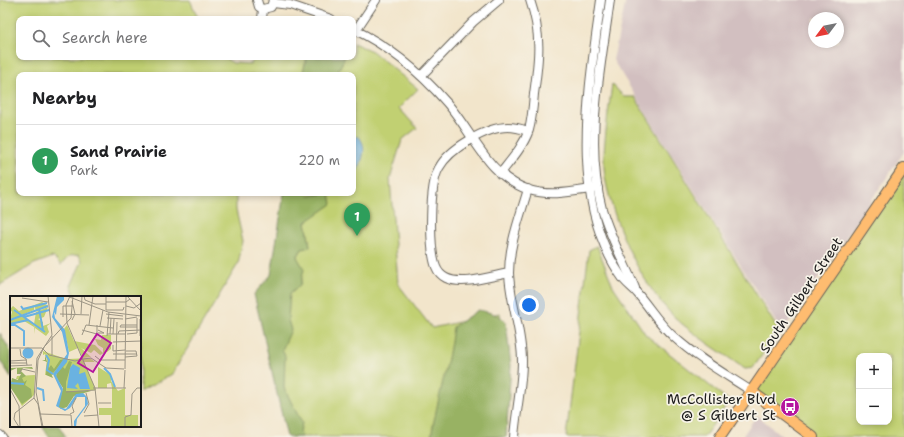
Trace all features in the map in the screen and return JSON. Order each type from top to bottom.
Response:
[{"type":"main road","name":"South Gilbert Street","points":[[720,437],[904,168]]},
{"type":"main road","points":[[751,391],[813,437]]},
{"type":"street","points":[[256,0],[259,7],[263,9]]},
{"type":"street","points":[[356,29],[376,0]]},
{"type":"street","points":[[422,75],[473,22],[499,0]]},
{"type":"street","points":[[500,174],[520,149],[528,131],[539,57],[537,20],[530,0]]},
{"type":"street","points":[[601,0],[586,137],[589,189],[592,209],[602,239],[624,280],[637,293],[656,319],[675,338],[751,391]]},
{"type":"street","points":[[610,0],[594,141],[598,188],[611,236],[637,293]]},
{"type":"street","points":[[263,9],[271,7],[273,1],[322,16]]},
{"type":"street","points":[[262,16],[263,9]]},
{"type":"street","points":[[356,31],[390,52],[422,75],[448,104],[489,163],[500,174],[528,190],[555,194],[598,188]]},
{"type":"street","points":[[509,273],[461,282],[453,281],[439,272],[436,266],[433,239],[432,191],[434,179],[444,159],[473,138],[500,127],[515,127],[528,131]]},
{"type":"street","points":[[514,437],[522,360],[509,273],[510,252],[515,230],[528,190]]},
{"type":"shaded area","points":[[626,0],[904,0],[904,152],[782,332],[613,60]]},
{"type":"shaded area","points":[[757,415],[783,437],[742,437]]},
{"type":"green space","points":[[0,0],[190,0],[197,16],[16,16],[16,60],[228,60],[233,63],[250,64],[254,60],[306,60],[303,72],[16,72],[16,196],[236,196],[236,210],[243,241],[238,264],[172,374],[141,391],[141,296],[76,296],[71,286],[82,261],[79,255],[69,256],[61,265],[53,257],[34,264],[0,285]]},
{"type":"green space","points":[[356,44],[372,51],[418,89],[399,108],[417,128],[402,140],[390,179],[398,284],[432,328],[500,313],[509,366],[506,437],[293,437],[267,313],[300,284],[297,257],[302,249],[310,246],[306,221],[320,211],[290,196],[356,196],[356,72],[331,72],[334,60],[356,60]]},
{"type":"green space","points":[[306,60],[344,60],[338,72],[303,72]]},
{"type":"green space","points":[[612,84],[624,97],[635,97],[779,331],[753,368],[745,369],[681,323],[654,293],[632,256],[615,216],[605,177],[604,156]]},
{"type":"green space","points":[[904,168],[904,437],[813,437],[751,391]]},
{"type":"green space","points":[[284,196],[331,196],[332,204],[306,222],[310,247],[302,249],[297,257],[304,269],[300,285],[290,293],[288,320],[291,330],[282,350],[285,356],[284,388],[302,423],[300,432],[302,437],[287,437],[254,294],[271,275]]},
{"type":"green space","points":[[597,246],[613,286],[646,335],[729,401],[704,437],[566,437],[589,250]]},
{"type":"green space","points":[[478,310],[497,315],[506,322],[511,366],[506,437],[431,437],[449,355],[453,327]]},
{"type":"green space","points":[[0,333],[10,350],[10,375],[0,360]]},
{"type":"green space","points":[[43,427],[60,427],[66,437],[49,437]]},
{"type":"water","points":[[358,136],[362,141],[364,151],[361,163],[356,173],[356,137]]},
{"type":"place","name":"Sand Prairie","points":[[357,236]]},
{"type":"place","name":"McCollister Blvd @ S Gilbert St","points":[[790,407]]}]
